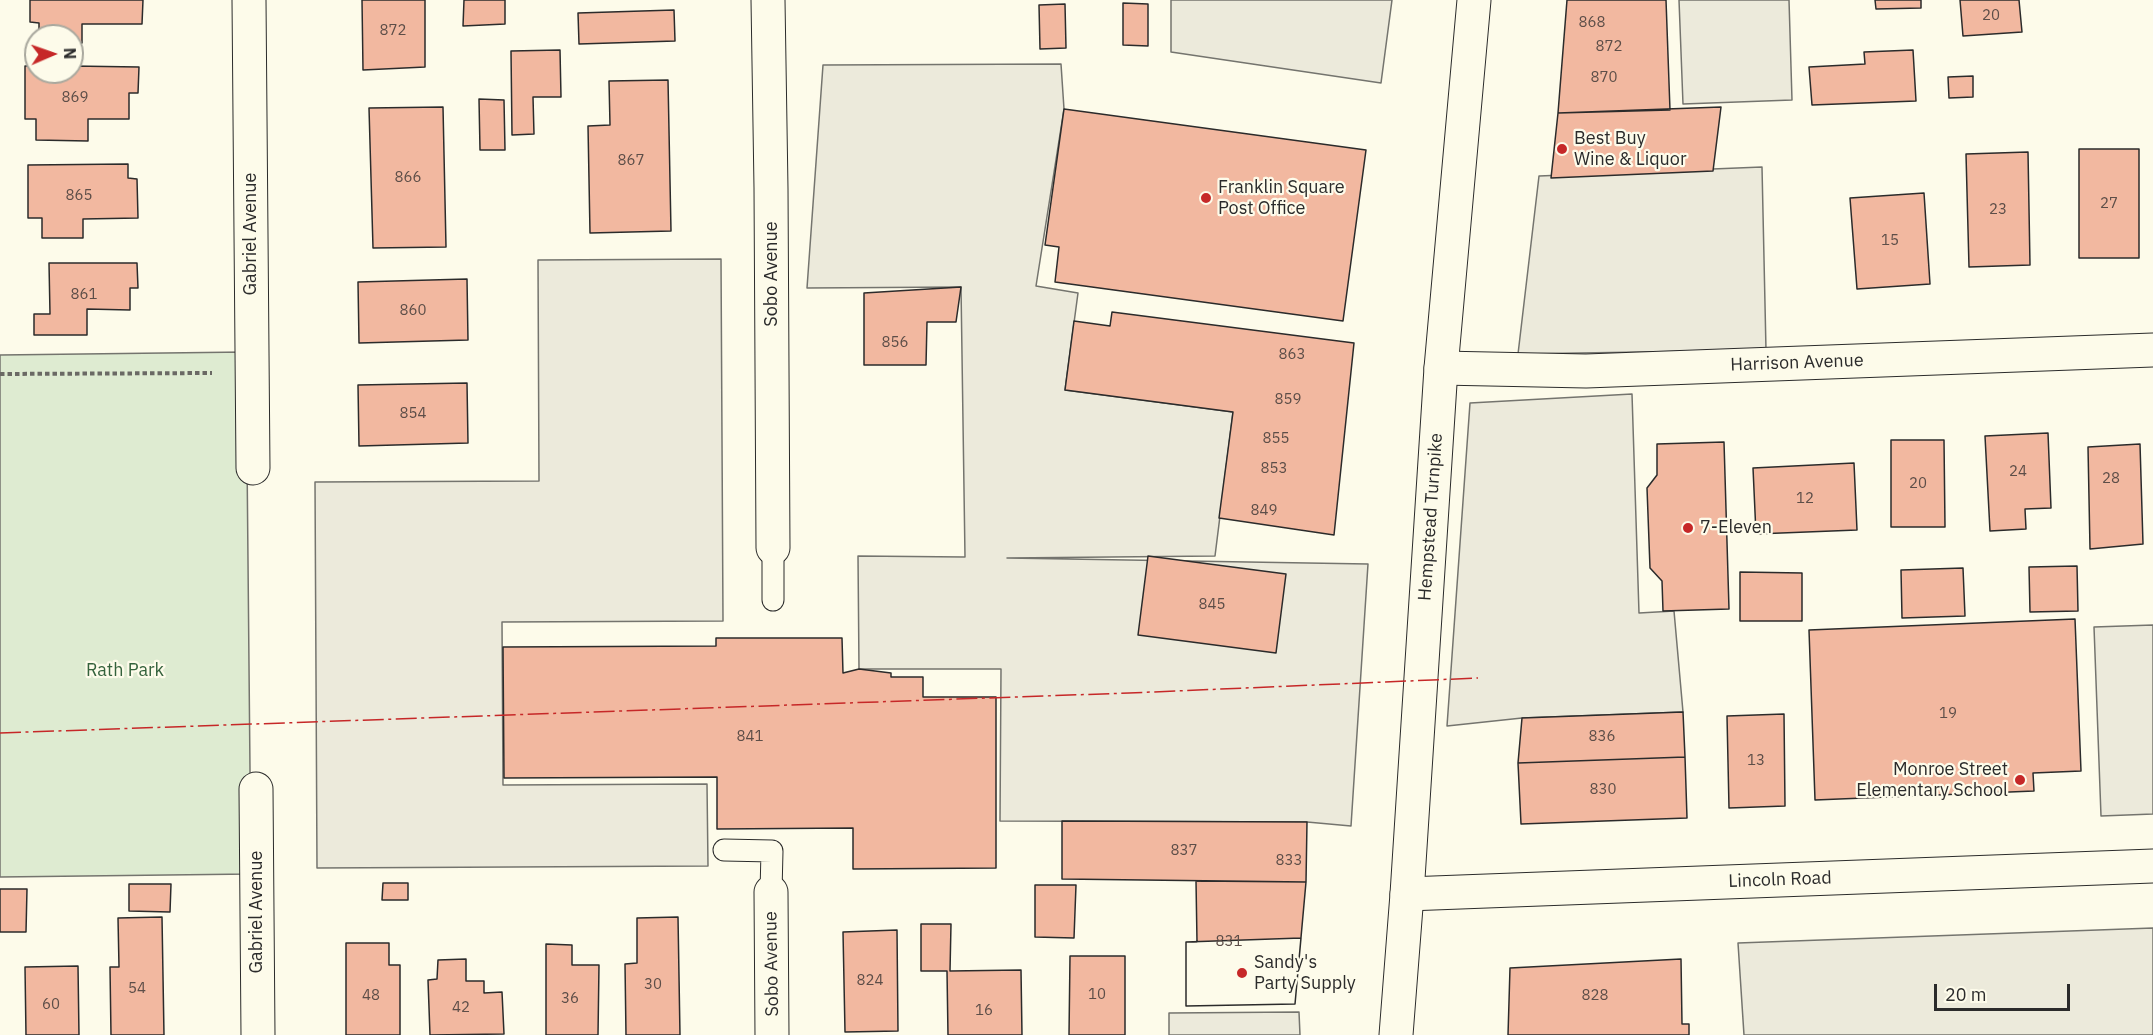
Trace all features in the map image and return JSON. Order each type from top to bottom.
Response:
[{"type":"street","name":"Gabriel Avenue","points":[[249,0],[253,468]]},
{"type":"street","name":"Sobo Avenue","points":[[768,0],[773,548]]},
{"type":"street","name":"Hempstead Turnpike","points":[[1396,1035],[1441,368],[1474,0]]},
{"type":"street","name":"Harrison Avenue","points":[[1441,368],[1586,371],[2153,350]]},
{"type":"street","name":"Gabriel Avenue","points":[[256,789],[258,1035]]},
{"type":"street","name":"Lincoln Road","points":[[1407,894],[2153,866]]},
{"type":"street","name":"Sobo Avenue","points":[[771,892],[772,1035]]},
{"type":"lane","points":[[773,548],[773,600]]},
{"type":"lane","points":[[724,850],[772,851],[771,892]]},
{"type":"path","points":[[0,374],[252,373]]},
{"type":"green space","name":"Rath Park","points":[[246,352],[251,874],[0,877],[0,355]]},
{"type":"shaded area","points":[[1171,0],[1392,0],[1381,83],[1171,52]]},
{"type":"shaded area","points":[[1679,0],[1789,0],[1792,100],[1683,104]]},
{"type":"shaded area","points":[[1061,64],[1064,109],[1036,286],[1078,293],[1065,390],[1233,412],[1215,556],[1007,558],[1368,564],[1351,826],[1307,822],[1000,821],[1001,669],[859,669],[858,556],[965,557],[961,287],[807,288],[823,65]]},
{"type":"shaded area","points":[[1762,167],[1766,350],[1518,354],[1539,176]]},
{"type":"shaded area","points":[[721,259],[723,621],[502,622],[503,785],[707,784],[708,866],[317,868],[315,482],[539,481],[538,260]]},
{"type":"shaded area","points":[[1632,394],[1639,613],[1674,611],[1683,712],[1522,718],[1447,726],[1470,403]]},
{"type":"shaded area","points":[[2153,625],[2153,814],[2101,816],[2094,627]]},
{"type":"shaded area","points":[[2153,928],[2153,1035],[1744,1035],[1738,943]]},
{"type":"shaded area","points":[[1299,1012],[1300,1035],[1169,1035],[1169,1013]]},
{"type":"building","points":[[30,0],[143,0],[142,24],[39,24],[30,22]]},
{"type":"building","points":[[362,0],[425,0],[425,67],[363,70]]},
{"type":"building","points":[[464,0],[505,0],[505,24],[463,26]]},
{"type":"building","points":[[1567,0],[1666,0],[1670,110],[1558,113]]},
{"type":"building","points":[[1875,0],[1921,0],[1921,8],[1876,9]]},
{"type":"building","points":[[1960,0],[2019,0],[2022,32],[1963,36]]},
{"type":"building","points":[[1123,3],[1148,4],[1148,46],[1123,45]]},
{"type":"building","points":[[1065,4],[1066,48],[1040,49],[1039,5]]},
{"type":"building","points":[[674,10],[675,41],[579,44],[578,13]]},
{"type":"building","points":[[560,50],[561,97],[533,97],[534,134],[512,135],[511,51]]},
{"type":"building","points":[[1913,50],[1916,101],[1812,105],[1809,67],[1865,64],[1864,52]]},
{"type":"building","points":[[84,66],[139,67],[138,93],[129,93],[129,119],[88,119],[88,141],[36,140],[36,119],[25,119],[25,84],[84,84]]},
{"type":"building","points":[[1973,76],[1973,97],[1949,98],[1948,77]]},
{"type":"building","points":[[668,80],[671,231],[590,233],[588,126],[610,125],[609,81]]},
{"type":"building","points":[[479,99],[504,100],[505,150],[480,150]]},
{"type":"building","points":[[443,107],[446,247],[373,248],[369,108]]},
{"type":"building","points":[[1721,107],[1713,171],[1551,178],[1558,113]]},
{"type":"building","name":"Franklin Square Post Office","points":[[1064,109],[1366,150],[1343,321],[1055,282],[1059,247],[1045,245]]},
{"type":"building","points":[[2079,149],[2139,149],[2139,258],[2079,258]]},
{"type":"building","points":[[2028,152],[2030,265],[1969,267],[1966,154]]},
{"type":"building","points":[[128,164],[128,178],[137,179],[138,218],[83,219],[83,238],[42,238],[42,218],[28,218],[28,165]]},
{"type":"building","points":[[1924,193],[1930,284],[1857,289],[1850,198]]},
{"type":"building","points":[[49,263],[137,263],[138,288],[130,288],[130,310],[87,309],[87,335],[34,335],[34,314],[50,314]]},
{"type":"building","points":[[467,279],[468,340],[359,343],[358,282]]},
{"type":"building","points":[[961,287],[956,322],[927,322],[926,365],[864,365],[864,293]]},
{"type":"building","points":[[1112,312],[1354,343],[1334,535],[1219,518],[1233,412],[1065,390],[1074,321],[1110,326]]},
{"type":"building","points":[[467,383],[468,443],[359,446],[358,385]]},
{"type":"building","points":[[2048,433],[2051,508],[2025,509],[2026,529],[1990,531],[1985,436]]},
{"type":"building","points":[[1891,440],[1944,440],[1945,527],[1891,527]]},
{"type":"building","name":"7-Eleven","points":[[1724,442],[1729,609],[1663,611],[1662,581],[1650,568],[1647,488],[1657,475],[1657,444]]},
{"type":"building","points":[[2140,444],[2143,544],[2090,549],[2088,447]]},
{"type":"building","points":[[1854,463],[1857,530],[1756,534],[1753,468]]},
{"type":"building","points":[[1148,556],[1286,574],[1276,653],[1138,635]]},
{"type":"building","points":[[2077,566],[2078,611],[2030,612],[2029,567]]},
{"type":"building","points":[[1963,568],[1965,616],[1902,618],[1901,570]]},
{"type":"building","points":[[1740,572],[1802,573],[1802,621],[1740,621]]},
{"type":"building","points":[[2075,619],[2081,771],[2033,773],[2034,791],[1815,800],[1809,630]]},
{"type":"building","points":[[716,638],[842,638],[843,673],[859,669],[891,673],[891,677],[923,677],[923,697],[996,697],[996,868],[853,869],[853,828],[717,829],[717,777],[504,778],[503,647],[716,646]]},
{"type":"building","points":[[1683,712],[1685,757],[1518,763],[1522,718]]},
{"type":"building","points":[[1784,714],[1785,806],[1729,808],[1727,716]]},
{"type":"building","points":[[1685,757],[1687,818],[1521,824],[1518,763]]},
{"type":"building","points":[[1062,821],[1307,822],[1306,882],[1062,879]]},
{"type":"building","points":[[1196,881],[1306,882],[1295,1004],[1186,1006],[1186,942],[1197,942]]},
{"type":"building","points":[[383,883],[408,883],[408,900],[382,900]]},
{"type":"building","points":[[129,884],[171,884],[170,912],[129,911]]},
{"type":"building","points":[[1035,885],[1076,885],[1074,938],[1035,937]]},
{"type":"building","points":[[0,889],[27,889],[26,932],[0,932]]},
{"type":"building","points":[[162,917],[164,1035],[111,1035],[110,967],[119,967],[118,918]]},
{"type":"building","points":[[678,917],[680,1035],[626,1035],[625,964],[637,963],[637,918]]},
{"type":"building","points":[[921,924],[951,924],[950,971],[1021,970],[1022,1035],[948,1035],[947,971],[921,971]]},
{"type":"building","points":[[897,930],[898,1031],[845,1032],[843,932]]},
{"type":"building","name":"Sandy's Party Supply","points":[[1301,938],[1295,1004],[1186,1006],[1186,942]]},
{"type":"building","points":[[346,943],[389,943],[389,965],[400,965],[400,1035],[346,1035]]},
{"type":"building","points":[[546,944],[572,945],[572,965],[599,965],[598,1035],[546,1035]]},
{"type":"building","points":[[1070,956],[1125,956],[1125,1035],[1069,1035]]},
{"type":"building","points":[[466,959],[466,981],[484,981],[484,993],[502,992],[504,1034],[430,1035],[428,980],[437,979],[438,960]]},
{"type":"building","points":[[1681,959],[1682,1024],[1689,1024],[1689,1035],[1508,1035],[1510,968]]},
{"type":"building","points":[[78,966],[79,1035],[26,1035],[25,967]]},
{"type":"power","points":[[0,733],[1129,693],[1478,678]]},
{"type":"place","name":"Best Buy Wine & Liquor","points":[[1562,149]]},
{"type":"place","name":"Franklin Square Post Office","points":[[1206,198]]},
{"type":"place","name":"7-Eleven","points":[[1688,528]]},
{"type":"place","name":"Monroe Street Elementary School","points":[[2020,780]]},
{"type":"place","name":"Sandy's Party Supply","points":[[1242,973]]}]
